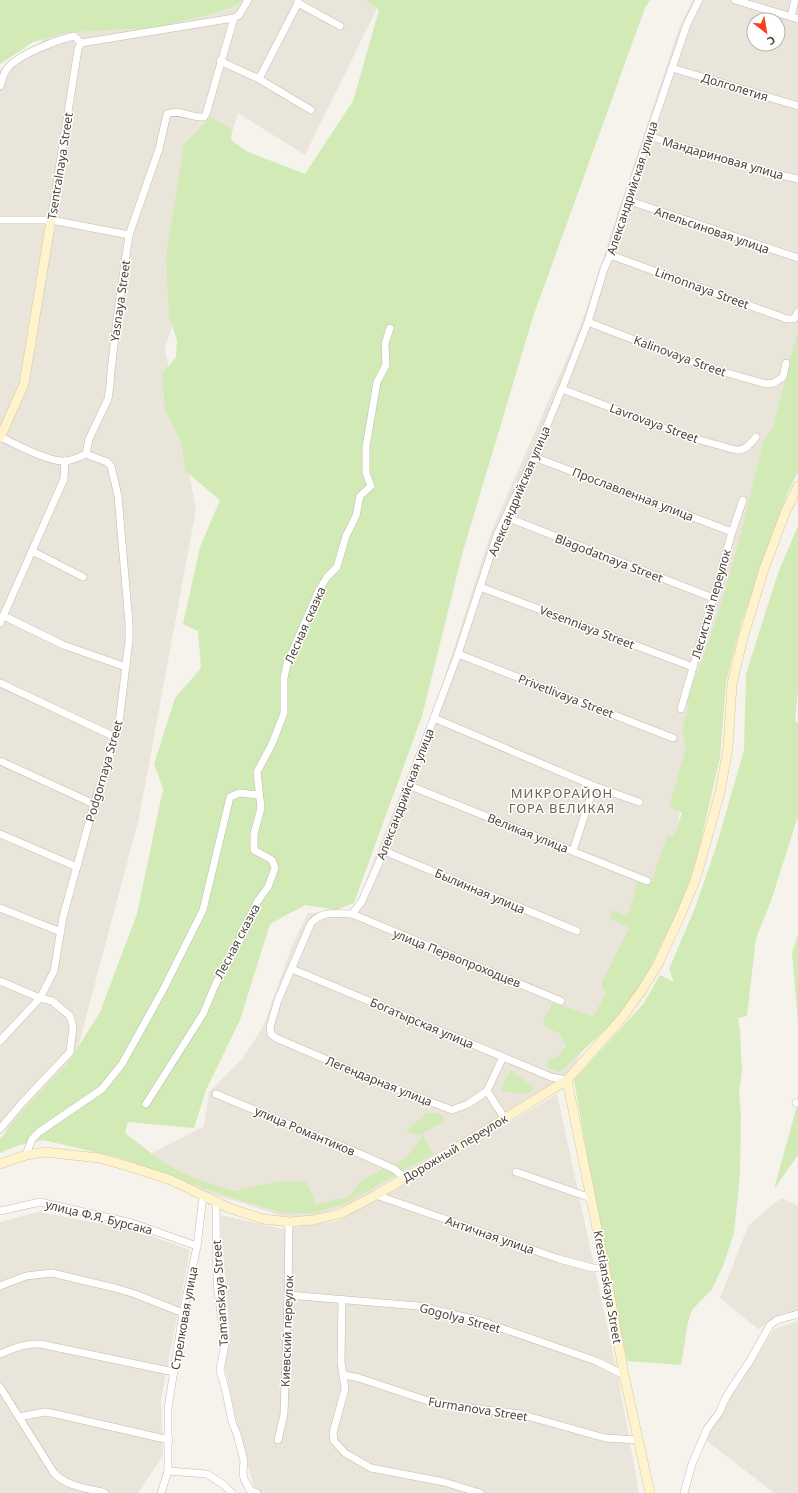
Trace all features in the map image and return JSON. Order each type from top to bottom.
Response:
[{"type":"main road","name":"Tsentralnaya Street","points":[[0,437],[24,384],[51,220]]},
{"type":"main road","name":"Дорожный переулок","points":[[0,1164],[26,1155],[46,1152],[66,1153],[99,1158],[171,1180],[229,1208],[263,1219],[290,1222],[313,1220],[342,1213],[376,1195],[505,1119],[567,1080],[622,1018],[642,990],[658,964],[696,878],[720,792],[728,748],[732,684],[743,638],[764,569],[785,512],[798,486]]},
{"type":"main road","name":"Krestianskaya Street","points":[[567,1080],[605,1268],[624,1375],[650,1493]]},
{"type":"street","points":[[0,86],[6,70],[12,63],[41,48],[69,37],[74,36],[81,43],[234,18],[239,15],[248,0]]},
{"type":"street","name":"Александрийская улица","points":[[352,914],[362,901],[384,851],[458,654],[497,535],[534,457],[588,322],[648,136],[687,24],[699,0]]},
{"type":"street","points":[[735,0],[794,18],[795,0]]},
{"type":"street","points":[[259,79],[298,2],[340,26]]},
{"type":"street","points":[[234,18],[220,61],[259,79],[311,110]]},
{"type":"street","name":"Tsentralnaya Street","points":[[51,220],[78,49],[81,43]]},
{"type":"street","name":"Yasnaya Street","points":[[86,454],[90,439],[108,399],[110,372],[129,235],[159,149],[168,114],[175,112],[204,117],[220,61]]},
{"type":"street","name":"Долголетия","points":[[672,68],[798,106]]},
{"type":"street","name":"Мандариновая улица","points":[[648,136],[760,170],[798,179]]},
{"type":"street","name":"Апельсиновая улица","points":[[627,200],[798,258]]},
{"type":"street","points":[[0,220],[51,220],[129,235]]},
{"type":"street","name":"Limonnaya Street","points":[[610,255],[787,319],[796,315]]},
{"type":"street","name":"Kalinovaya Street","points":[[588,322],[699,365],[766,384],[774,383],[783,377],[786,364]]},
{"type":"street","name":"Лесная сказка","points":[[146,1104],[203,1014],[216,983],[247,926],[257,902],[268,887],[275,868],[272,860],[254,850],[254,834],[260,808],[257,772],[272,744],[284,713],[284,678],[287,664],[319,590],[327,577],[337,567],[346,536],[356,516],[360,496],[371,486],[366,473],[366,447],[377,382],[386,365],[385,344],[390,328]]},
{"type":"street","name":"Lavrovaya Street","points":[[562,389],[682,435],[736,450],[742,450],[747,447],[756,437]]},
{"type":"street","points":[[0,437],[46,457],[64,461],[86,454]]},
{"type":"street","name":"Podgornaya Street","points":[[0,1041],[40,998],[54,971],[63,916],[94,804],[119,723],[130,640],[130,623],[118,496],[111,466],[107,462],[86,454]]},
{"type":"street","name":"Прославленная улица","points":[[534,457],[732,532]]},
{"type":"street","points":[[0,624],[64,479],[64,461]]},
{"type":"street","name":"Лесистый переулок","points":[[681,709],[732,532],[743,500]]},
{"type":"street","name":"Blagodatnaya Street","points":[[506,517],[713,598]]},
{"type":"street","points":[[32,551],[83,577]]},
{"type":"street","name":"Vesenniaya Street","points":[[480,587],[693,667]]},
{"type":"street","points":[[4,616],[63,645],[126,667]]},
{"type":"street","name":"Privetlivaya Street","points":[[458,654],[673,738]]},
{"type":"street","points":[[0,683],[115,737]]},
{"type":"street","points":[[434,718],[594,786],[639,802]]},
{"type":"street","points":[[0,761],[94,804]]},
{"type":"street","name":"Великая улица","points":[[408,785],[647,881]]},
{"type":"street","points":[[573,851],[594,786]]},
{"type":"street","points":[[26,1155],[32,1139],[39,1132],[102,1089],[122,1064],[203,910],[230,796],[239,793],[259,794]]},
{"type":"street","points":[[0,834],[77,867]]},
{"type":"street","name":"Былинная улица","points":[[384,851],[577,931]]},
{"type":"street","points":[[0,908],[61,932]]},
{"type":"street","points":[[292,969],[311,923],[317,916],[326,913],[352,914]]},
{"type":"street","name":"улица Первопроходцев","points":[[352,914],[561,1001]]},
{"type":"street","name":"Богатырская улица","points":[[292,969],[503,1057],[551,1076],[567,1080]]},
{"type":"street","name":"Легендарная улица","points":[[292,969],[278,1000],[270,1027],[271,1034],[276,1038],[381,1083],[452,1110],[468,1104],[487,1091]]},
{"type":"street","points":[[0,981],[40,998],[52,1001],[70,1016],[73,1027],[70,1052],[22,1103],[0,1129]]},
{"type":"street","points":[[503,1057],[487,1091],[505,1119]]},
{"type":"street","name":"улица Романтиков","points":[[216,1094],[394,1169],[405,1178]]},
{"type":"street","points":[[516,1172],[591,1198]]},
{"type":"street","name":"Античная улица","points":[[376,1195],[560,1259],[593,1268],[605,1268]]},
{"type":"street","name":"Стрелковая улица","points":[[161,1493],[168,1471],[168,1408],[183,1313],[197,1246],[203,1196]]},
{"type":"street","name":"улица Ф.Я. Бурсака","points":[[0,1211],[40,1202],[132,1223],[197,1246]]},
{"type":"street","name":"Tamanskaya Street","points":[[216,1202],[217,1284],[225,1344],[220,1370],[232,1422],[237,1434],[244,1461],[244,1479],[250,1490],[257,1493]]},
{"type":"street","name":"Киевский переулок","points":[[278,1440],[284,1414],[290,1222]]},
{"type":"street","points":[[0,1286],[26,1276],[52,1273],[135,1294],[183,1313]]},
{"type":"street","name":"Gogolya Street","points":[[288,1296],[418,1306],[481,1321],[596,1361],[624,1375]]},
{"type":"street","points":[[342,1300],[341,1362],[345,1389],[333,1433],[334,1441],[345,1453],[371,1468],[444,1482],[480,1493]]},
{"type":"street","points":[[684,1493],[692,1464],[707,1429],[719,1414],[726,1397],[751,1359],[770,1325],[777,1320],[798,1314]]},
{"type":"street","points":[[0,1354],[31,1343],[174,1372]]},
{"type":"street","name":"Furmanova Street","points":[[344,1375],[359,1378],[437,1404],[520,1414],[605,1438],[638,1440]]},
{"type":"street","points":[[0,1387],[47,1463],[60,1480],[69,1484],[105,1493]]},
{"type":"street","points":[[19,1416],[45,1412],[169,1440]]},
{"type":"street","points":[[168,1471],[207,1474],[224,1485],[232,1493]]},
{"type":"shaded area","points":[[49,0],[381,0],[305,155],[238,113],[165,349],[196,509],[139,818],[69,1081],[0,1135],[0,70],[6,63],[41,42]]},
{"type":"shaded area","name":"МИКРОРАЙОН ГОРА ВЕЛИКАЯ","points":[[693,0],[798,0],[798,420],[690,744],[670,875],[567,1080],[351,1203],[327,1212],[303,1217],[281,1216],[220,1197],[131,1164],[204,1126],[209,1092],[242,1059],[263,1027],[292,946],[308,913],[349,910],[357,903],[437,701],[490,535],[571,349],[586,310],[679,28]]},
{"type":"shaded area","points":[[557,1094],[619,1381],[639,1493],[256,1493],[240,1439],[225,1367],[230,1336],[220,1215],[283,1229],[336,1221],[455,1155]]},
{"type":"shaded area","points":[[781,1198],[798,1206],[798,1311],[780,1315],[758,1329],[720,1298],[748,1226]]},
{"type":"shaded area","points":[[38,1212],[135,1230],[190,1250],[161,1400],[163,1455],[138,1493],[0,1493],[0,1222]]},
{"type":"shaded area","points":[[798,1321],[798,1493],[774,1493],[706,1440],[732,1395],[774,1329]]},
{"type":"green space","points":[[0,0],[242,0],[239,4],[212,14],[154,28],[69,32],[33,42],[0,64]]},
{"type":"green space","points":[[367,0],[650,0],[645,8],[533,317],[463,551],[422,716],[354,903],[336,910],[305,905],[270,924],[240,1020],[206,1090],[194,1128],[128,1122],[125,1133],[164,1163],[194,1178],[233,1191],[281,1181],[306,1182],[316,1204],[348,1197],[362,1180],[406,1158],[423,1135],[433,1154],[346,1203],[315,1213],[283,1213],[235,1199],[120,1158],[43,1140],[16,1146],[0,1153],[0,1139],[23,1110],[68,1063],[100,1012],[137,914],[163,789],[154,764],[175,698],[201,668],[198,631],[183,624],[200,547],[220,500],[185,471],[182,444],[165,410],[162,374],[176,357],[177,340],[169,315],[166,255],[184,144],[211,117],[232,129],[231,140],[248,152],[305,174],[353,101],[379,10]]},
{"type":"green space","points":[[798,330],[798,472],[788,492],[741,624],[726,682],[720,757],[697,858],[683,901],[650,968],[631,999],[610,1025],[560,1072],[547,1068],[548,1057],[556,1059],[566,1046],[559,1033],[547,1028],[543,1022],[552,1003],[593,1016],[606,994],[601,984],[629,928],[610,918],[612,910],[628,916],[638,881],[651,883],[668,834],[674,837],[682,813],[669,806],[686,748],[682,730],[689,705],[686,700],[699,669],[721,605],[739,540],[763,442],[773,427]]},
{"type":"green space","points":[[798,526],[798,690],[795,720],[798,724],[798,816],[771,901],[756,938],[747,1016],[738,1018],[742,1071],[739,1093],[741,1113],[740,1174],[734,1233],[723,1266],[712,1289],[692,1310],[688,1322],[681,1365],[627,1361],[574,1080],[644,1003],[660,975],[674,982],[669,969],[695,908],[716,847],[744,750],[746,674],[778,573]]},
{"type":"green space","points":[[798,935],[798,1023],[792,953]]},
{"type":"green space","points":[[510,1070],[535,1088],[527,1094],[501,1091]]},
{"type":"green space","points":[[798,1102],[798,1155],[774,1189]]},
{"type":"green space","points":[[426,1113],[440,1114],[445,1121],[419,1135],[406,1132]]},
{"type":"district","name":"МИКРОРАЙОН ГОРА ВЕЛИКАЯ","points":[[562,800]]}]
